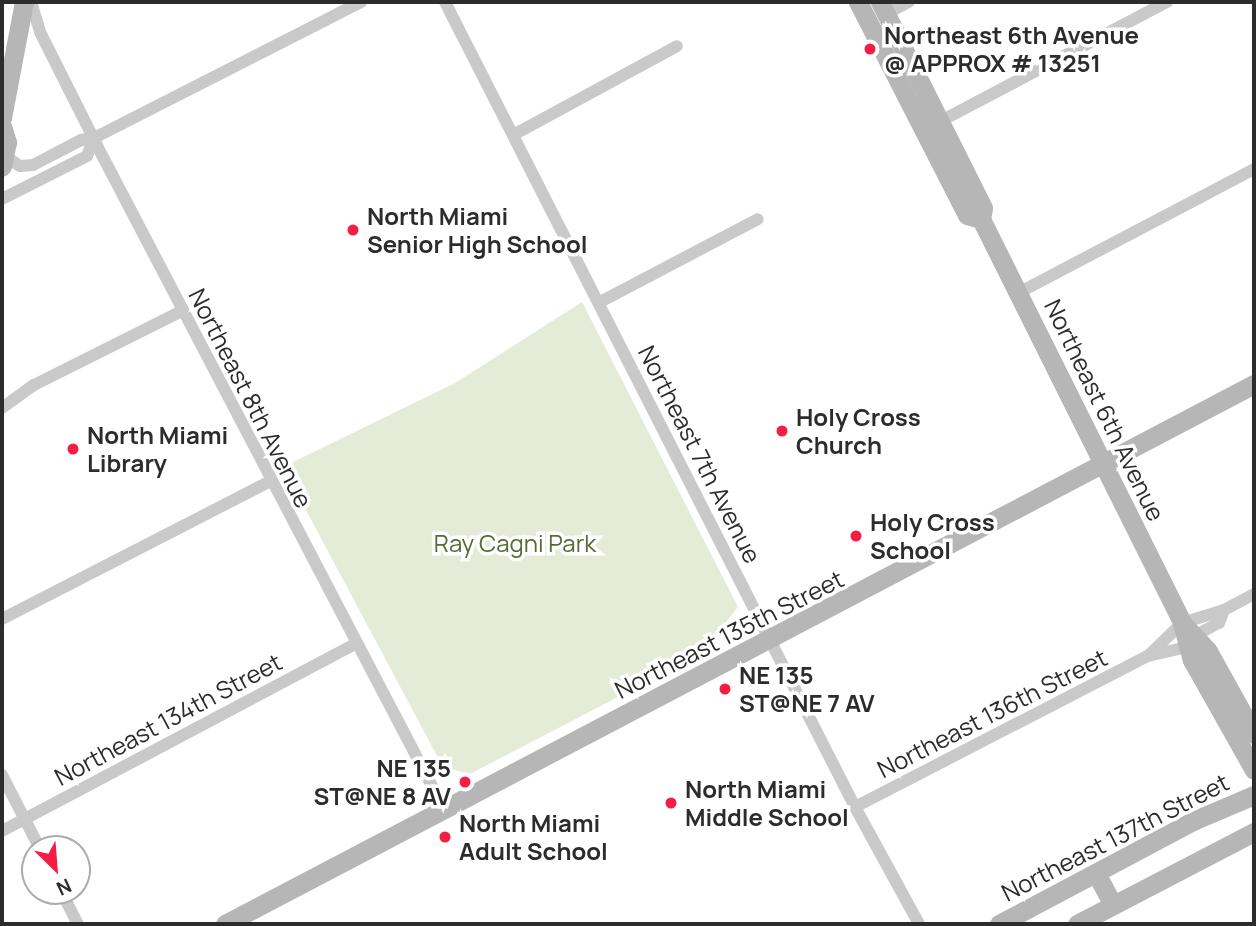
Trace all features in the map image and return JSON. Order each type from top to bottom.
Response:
[{"type":"main road","points":[[2,118],[23,2]]},
{"type":"main road","name":"Northeast 6th Avenue","points":[[858,2],[967,215],[981,219]]},
{"type":"main road","name":"Northeast 6th Avenue","points":[[883,8],[983,208],[981,219],[1020,292],[1254,770]]},
{"type":"main road","points":[[908,101],[939,122]]},
{"type":"main road","points":[[2,126],[7,142],[3,161]]},
{"type":"main road","name":"Northeast 135th Street","points":[[225,924],[1104,466],[1254,384]]},
{"type":"main road","name":"Northeast 6th Avenue","points":[[1188,635],[1254,734]]},
{"type":"main road","name":"Northeast 137th Street","points":[[999,924],[1254,795]]},
{"type":"main road","points":[[1077,924],[1254,832]]},
{"type":"main road","points":[[1096,873],[1113,905]]},
{"type":"street","name":"Northeast 8th Avenue","points":[[31,2],[40,32],[182,310],[444,809]]},
{"type":"street","points":[[3,161],[28,166],[94,138],[361,2]]},
{"type":"street","name":"Northeast 7th Avenue","points":[[444,2],[515,134],[855,807],[919,924]]},
{"type":"street","points":[[883,8],[909,2]]},
{"type":"street","points":[[939,122],[1167,2]]},
{"type":"street","points":[[515,134],[677,46]]},
{"type":"street","points":[[2,199],[87,156],[94,138]]},
{"type":"street","points":[[1020,292],[1254,169]]},
{"type":"street","points":[[600,302],[758,219]]},
{"type":"street","points":[[2,408],[7,399],[182,310]]},
{"type":"street","points":[[2,619],[270,481]]},
{"type":"street","name":"Northeast 136th Street","points":[[1148,656],[1254,594]]},
{"type":"street","name":"Northeast 136th Street","points":[[855,807],[1188,635],[1219,623],[1224,610]]},
{"type":"street","name":"Northeast 134th Street","points":[[2,831],[355,644]]},
{"type":"street","points":[[2,775],[33,835]]},
{"type":"street","points":[[68,905],[78,924]]},
{"type":"green space","name":"Ray Cagni Park","points":[[582,302],[738,607],[722,627],[716,646],[470,774],[443,767],[283,467],[455,383]]},
{"type":"place","name":"Northeast 6th Avenue @ APPROX # 13251","points":[[870,49]]},
{"type":"place","name":"North Miami Senior High School","points":[[353,230]]},
{"type":"place","name":"Holy Cross Church","points":[[782,431]]},
{"type":"place","name":"North Miami Library","points":[[73,449]]},
{"type":"place","name":"Holy Cross School","points":[[856,536]]},
{"type":"place","name":"NE 135 ST@NE 7 AV","points":[[725,689]]},
{"type":"place","name":"NE 135 ST@NE 8 AV","points":[[465,782]]},
{"type":"place","name":"North Miami Middle School","points":[[671,803]]},
{"type":"place","name":"North Miami Adult School","points":[[445,837]]}]
